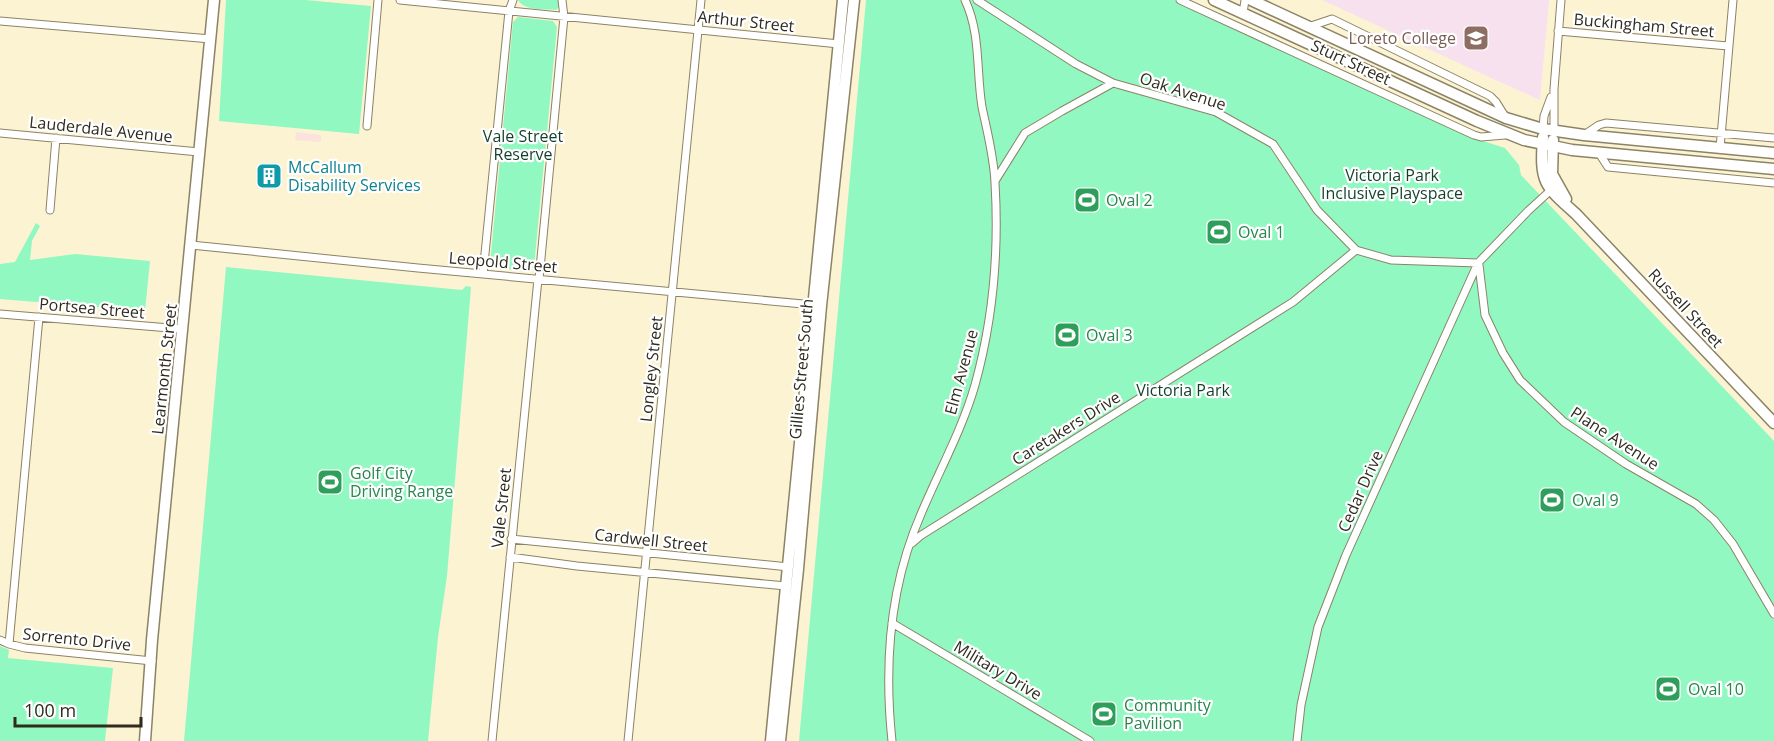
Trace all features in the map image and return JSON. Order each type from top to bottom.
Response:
[{"type":"main road","name":"Learmonth Street","points":[[145,741],[152,640],[214,0]]},
{"type":"main road","name":"Gillies Street South","points":[[771,741],[794,568],[844,44],[843,0]]},
{"type":"main road","name":"Gillies Street South","points":[[844,44],[854,0]]},
{"type":"main road","name":"Sturt Street","points":[[1214,0],[1477,122],[1513,136],[1548,145],[1599,153],[1774,169]]},
{"type":"main road","name":"Sturt Street","points":[[1250,0],[1506,118],[1549,130],[1584,135],[1774,153]]},
{"type":"main road","name":"Russell Street","points":[[1549,130],[1548,145],[1554,188],[1774,423]]},
{"type":"main road","name":"Gillies Street South","points":[[780,741],[791,586]]},
{"type":"street","points":[[367,126],[378,0]]},
{"type":"street","name":"Arthur Street","points":[[400,0],[844,44]]},
{"type":"street","points":[[483,274],[509,11],[513,0]]},
{"type":"street","name":"Vale Street","points":[[492,741],[564,16],[562,0]]},
{"type":"street","name":"Longley Street","points":[[628,741],[701,0]]},
{"type":"street","name":"Elm Avenue","points":[[892,741],[888,680],[892,623],[899,580],[908,547],[965,413],[981,363],[987,334],[993,279],[995,181],[982,101],[976,34],[965,0]]},
{"type":"street","name":"Oak Avenue","points":[[977,0],[1076,64],[1113,83],[1216,112],[1273,144],[1317,210],[1356,250],[1391,260],[1478,263]]},
{"type":"street","name":"Sturt Street","points":[[1180,0],[1474,135],[1481,137],[1513,136]]},
{"type":"street","points":[[1245,14],[1250,0]]},
{"type":"street","points":[[1549,130],[1560,0]]},
{"type":"street","points":[[1720,148],[1733,0]]},
{"type":"street","name":"Sturt Street","points":[[1308,27],[1332,19],[1490,96],[1506,118]]},
{"type":"street","points":[[0,21],[211,39]]},
{"type":"street","name":"Buckingham Street","points":[[1558,31],[1728,46]]},
{"type":"street","points":[[1336,72],[1343,60]]},
{"type":"street","name":"Oak Avenue","points":[[995,181],[1025,133],[1113,83]]},
{"type":"street","points":[[1584,135],[1606,123],[1774,138]]},
{"type":"street","name":"Lauderdale Avenue","points":[[0,133],[200,152]]},
{"type":"street","points":[[50,210],[56,138]]},
{"type":"street","name":"Sturt Street","points":[[1599,153],[1608,167],[1774,183]]},
{"type":"street","points":[[1478,263],[1528,211],[1554,188]]},
{"type":"street","name":"Leopold Street","points":[[191,244],[818,306]]},
{"type":"street","name":"Caretakers Drive","points":[[908,547],[920,536],[1293,302],[1356,250]]},
{"type":"street","name":"Plane Avenue","points":[[1478,263],[1485,315],[1503,353],[1520,380],[1564,422],[1626,464],[1696,504],[1714,520],[1733,544],[1774,614]]},
{"type":"street","name":"Cedar Drive","points":[[1297,741],[1301,705],[1318,627],[1350,545],[1478,263]]},
{"type":"street","name":"Portsea Street","points":[[0,314],[182,329]]},
{"type":"street","points":[[9,644],[39,317]]},
{"type":"street","name":"Cardwell Street","points":[[512,539],[794,568]]},
{"type":"street","name":"Cardwell Street","points":[[510,557],[577,566],[791,586]]},
{"type":"street","name":"Military Drive","points":[[892,623],[1090,741]]},
{"type":"street","name":"Sorrento Drive","points":[[0,640],[25,648],[152,661]]},
{"type":"shaded area","name":"Loreto College","points":[[1322,0],[1549,0],[1540,100],[1489,77]]},
{"type":"shaded area","name":"McCallum Disability Services","points":[[296,132],[321,135],[321,142],[295,140]]},
{"type":"green space","points":[[226,0],[305,0],[371,6],[359,134],[219,121]]},
{"type":"green space","points":[[518,0],[558,0],[559,7],[556,10],[535,9],[521,4]]},
{"type":"green space","name":"Victoria Park","points":[[866,0],[1174,0],[1480,140],[1505,148],[1519,165],[1521,175],[1774,441],[1774,741],[799,741]]},
{"type":"green space","name":"Vale Street Reserve","points":[[518,17],[553,21],[557,27],[534,267],[530,271],[494,268],[490,264],[513,22]]},
{"type":"green space","points":[[36,223],[40,226],[32,241],[30,260],[75,254],[150,261],[145,311],[0,299],[0,264],[15,262]]},
{"type":"green space","name":"Golf City Driving Range","points":[[226,267],[462,290],[466,286],[471,287],[447,576],[438,637],[428,741],[184,741]]},
{"type":"green space","points":[[0,646],[9,650],[8,658],[113,668],[105,741],[0,741]]},
{"type":"place","name":"Loreto College","points":[[1476,38]]},
{"type":"place","name":"McCallum Disability Services","points":[[269,176]]},
{"type":"place","name":"Oval 2","points":[[1087,200]]},
{"type":"place","name":"Oval 1","points":[[1219,232]]},
{"type":"place","name":"Oval 3","points":[[1067,335]]},
{"type":"place","name":"Golf City Driving Range","points":[[330,482]]},
{"type":"place","name":"Oval 9","points":[[1552,500]]},
{"type":"place","name":"Oval 10","points":[[1668,689]]},
{"type":"place","name":"Community Pavilion","points":[[1104,714]]},
{"type":"park label","name":"Victoria Park Inclusive Playspace","points":[[1392,184]]}]
